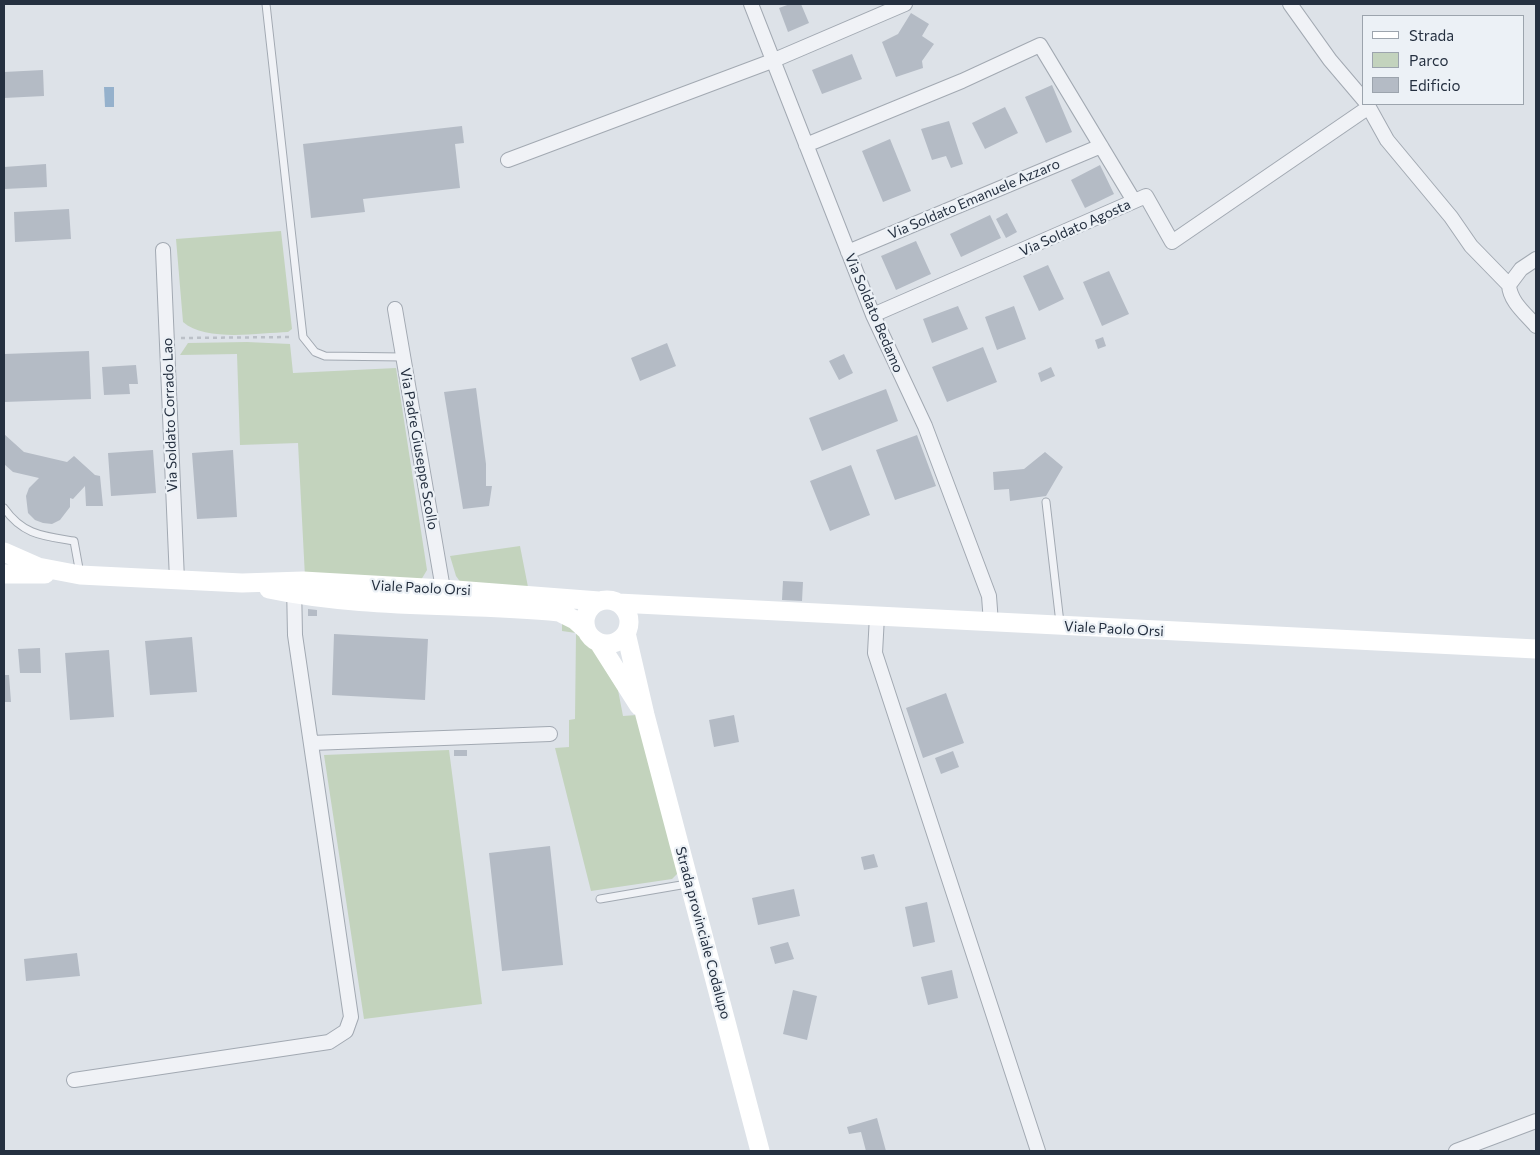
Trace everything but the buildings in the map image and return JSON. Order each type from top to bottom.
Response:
[{"type":"main road","points":[[4,552],[38,566],[74,574]]},
{"type":"main road","points":[[4,574],[74,574]]},
{"type":"main road","name":"Viale Paolo Orsi","points":[[74,574],[242,583],[294,588],[363,600],[565,614],[592,636]]},
{"type":"main road","name":"Viale Paolo Orsi","points":[[294,588],[443,589],[599,601]]},
{"type":"main road","points":[[645,715],[592,636],[587,613],[599,601],[609,600],[618,603],[692,606]]},
{"type":"main road","points":[[618,603],[628,614],[627,631]]},
{"type":"main road","name":"Viale Paolo Orsi","points":[[692,606],[991,623],[1536,649]]},
{"type":"main road","points":[[592,636],[614,643],[638,621],[652,614],[692,606]]},
{"type":"main road","name":"Strada provinciale Codalupo","points":[[627,631],[645,715],[760,1151]]},
{"type":"street","name":"Via Soldato Bedamo","points":[[751,4],[873,316],[931,444],[989,596],[991,623]]},
{"type":"street","points":[[508,160],[772,61],[905,4]]},
{"type":"street","points":[[1290,4],[1330,60],[1362,98]]},
{"type":"street","points":[[806,145],[962,81],[1040,45],[1134,202]]},
{"type":"street","name":"Via Soldato Agosta","points":[[873,316],[1146,196],[1172,242],[1366,105]]},
{"type":"street","points":[[1368,105],[1387,140],[1445,210],[1471,246],[1509,285]]},
{"type":"street","name":"Via Soldato Emanuele Azzaro","points":[[848,252],[1101,146]]},
{"type":"street","name":"Via Soldato Corrado Lao","points":[[164,250],[176,580]]},
{"type":"street","points":[[1536,259],[1513,276],[1509,285],[1510,293],[1515,301],[1536,326]]},
{"type":"street","name":"Via Padre Giuseppe Scollo","points":[[395,309],[443,589]]},
{"type":"street","points":[[74,1080],[329,1042],[346,1031],[351,1017],[295,635],[294,588]]},
{"type":"street","points":[[363,600],[389,596],[437,597],[443,589],[453,597],[506,602],[538,611]]},
{"type":"street","points":[[877,616],[875,653],[1038,1151]]},
{"type":"street","points":[[311,743],[550,734]]},
{"type":"street","points":[[1456,1151],[1536,1121]]},
{"type":"lane","points":[[266,4],[303,336],[315,352],[325,356],[403,357]]},
{"type":"lane","points":[[1046,502],[1060,626]]},
{"type":"lane","points":[[4,508],[25,529],[36,535],[74,541],[74,574]]},
{"type":"lane","points":[[600,899],[690,884]]},
{"type":"path","points":[[167,338],[303,336]]},
{"type":"green space","points":[[281,231],[292,329],[288,332],[233,335],[205,332],[183,322],[176,239]]},
{"type":"green space","points":[[247,342],[290,344],[293,373],[396,368],[427,570],[421,580],[305,577],[298,443],[240,445],[237,354],[180,355],[188,343]]},
{"type":"green space","points":[[520,546],[528,587],[461,583],[456,576],[450,556]]},
{"type":"green space","points":[[562,620],[591,646],[618,690],[623,716],[637,715],[678,873],[672,879],[591,891],[555,748],[569,747],[569,720],[575,719],[576,633],[562,631]]},
{"type":"green space","points":[[449,750],[482,1004],[364,1019],[324,755]]},
{"type":"water","points":[[104,87],[114,87],[114,107],[105,107]]}]
